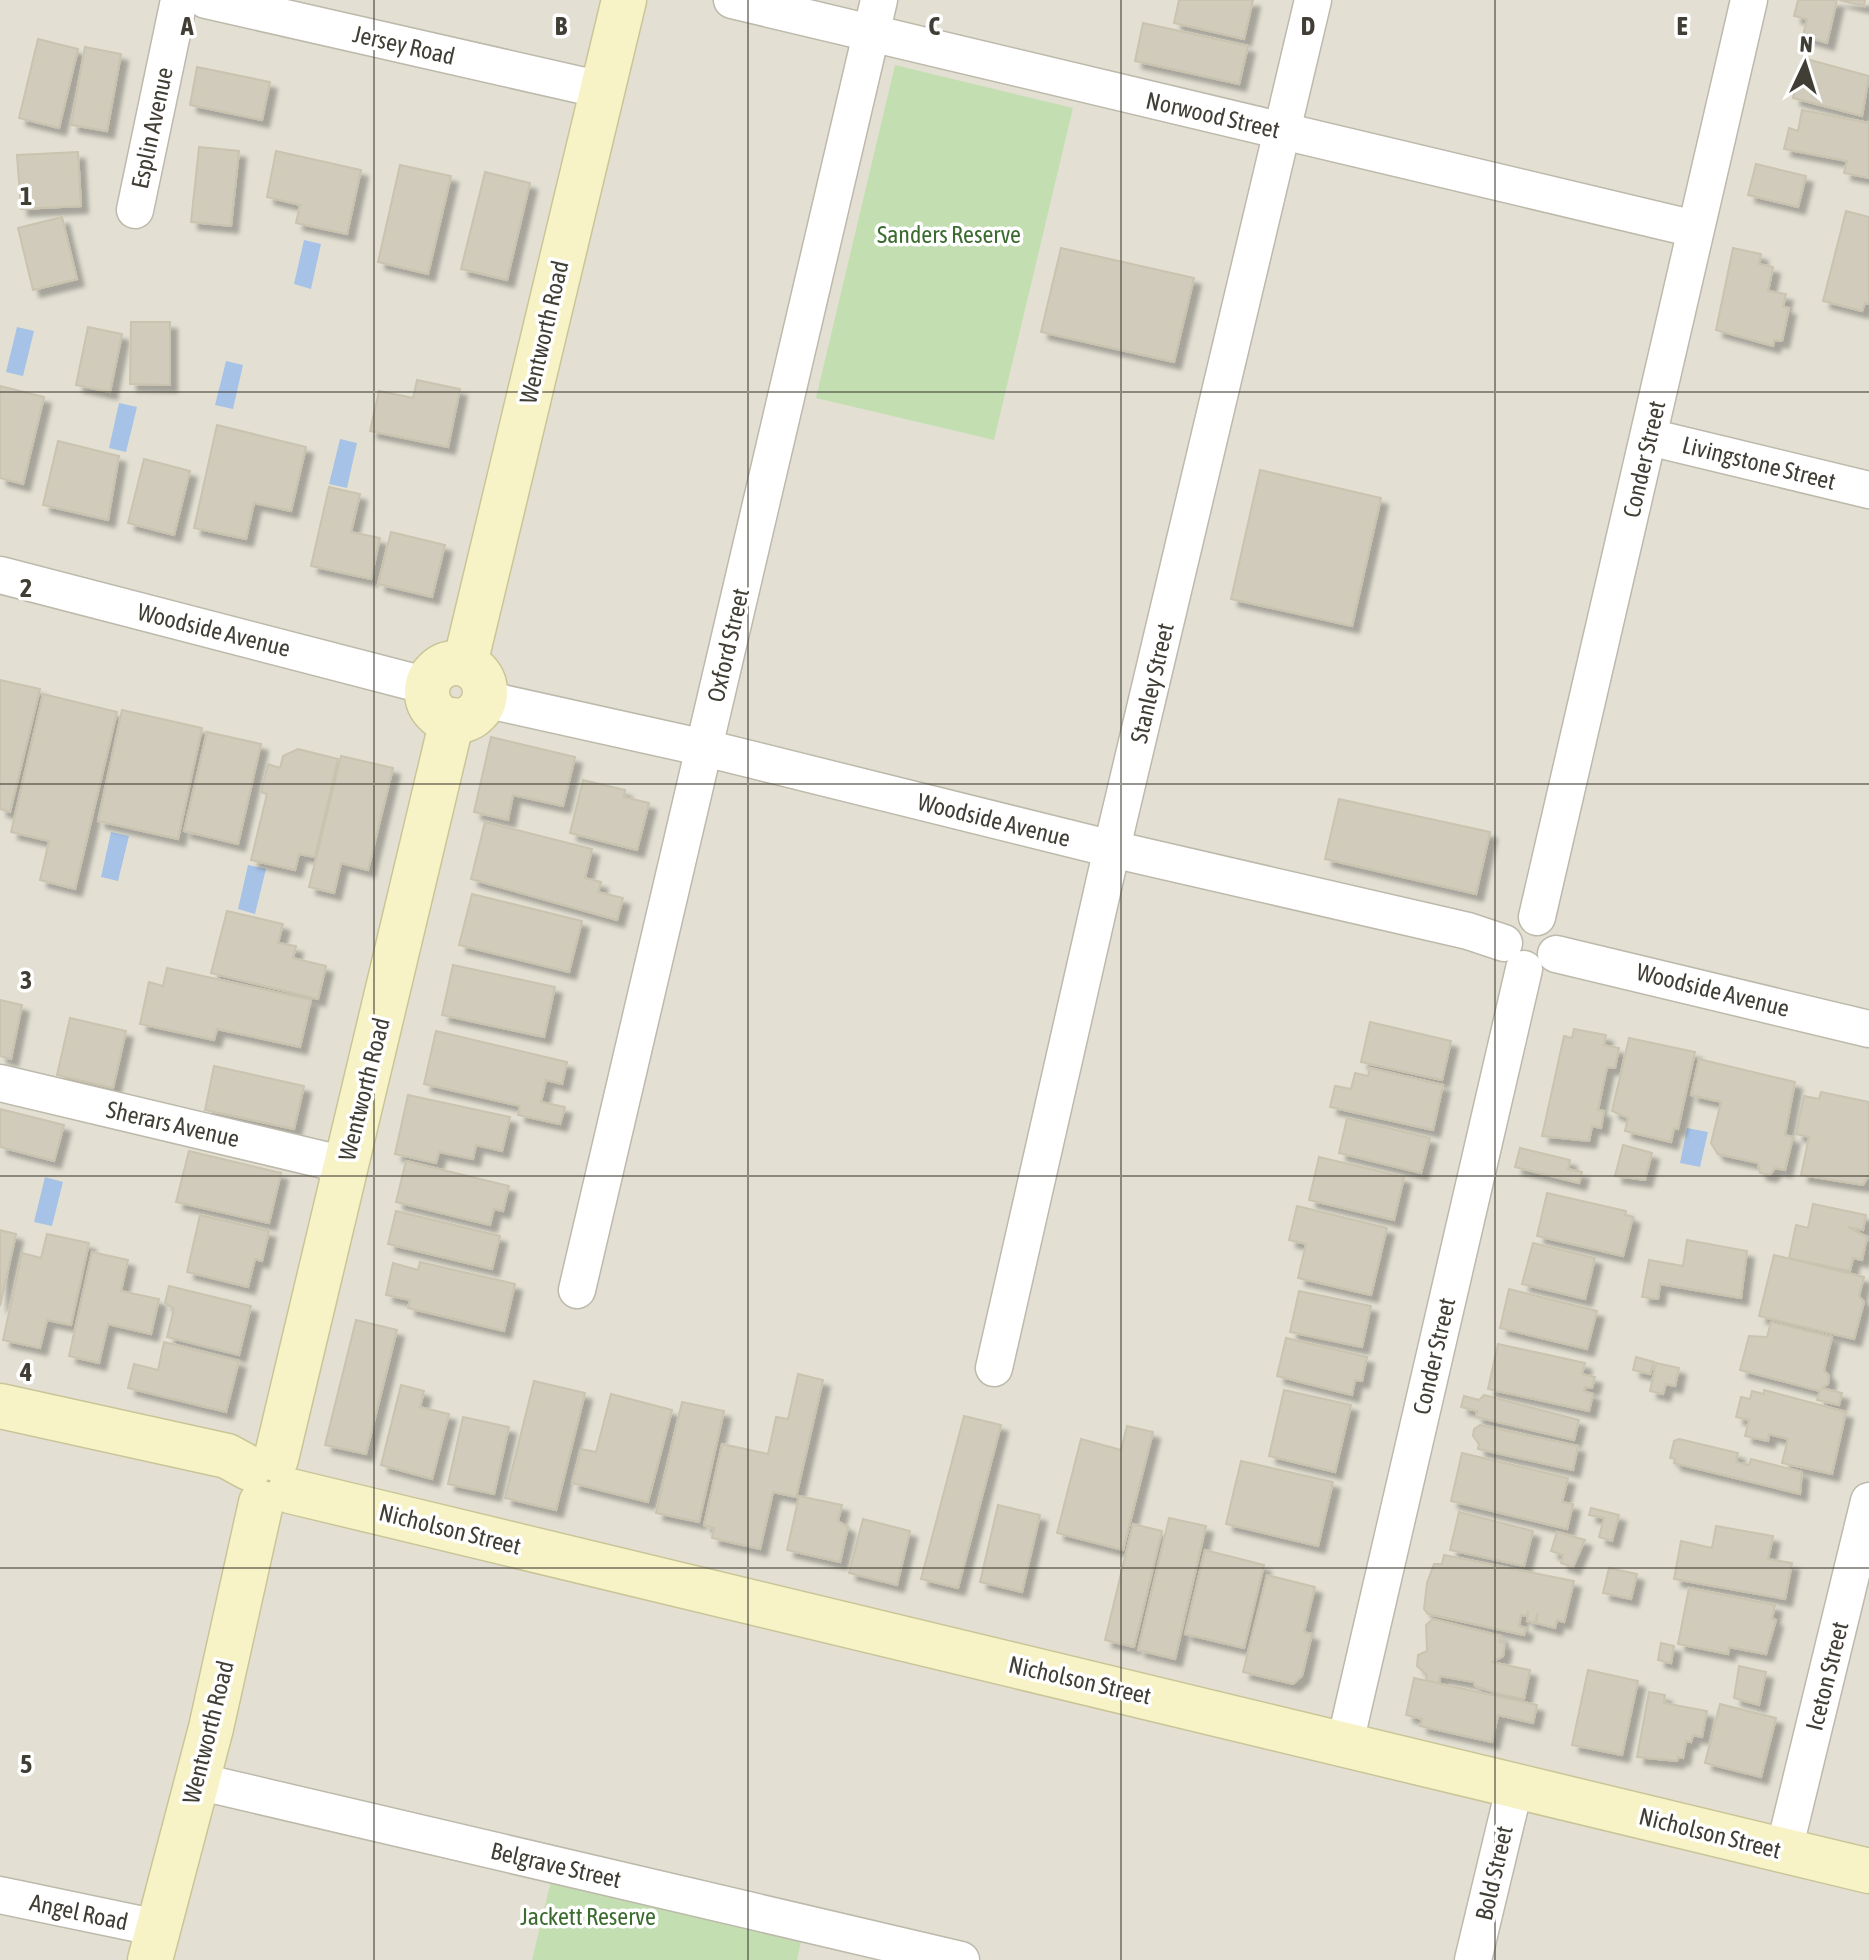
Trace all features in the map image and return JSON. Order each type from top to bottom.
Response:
[{"type":"street","name":"Esplin Avenue","points":[[135,210],[179,0]]},
{"type":"street","name":"Jersey Road","points":[[206,0],[602,90]]},
{"type":"street","name":"Wentworth Road","points":[[154,1944],[197,1781],[624,0]]},
{"type":"street","name":"Norwood Street","points":[[732,0],[1695,229]]},
{"type":"street","name":"Oxford Street","points":[[577,1290],[879,0]]},
{"type":"street","name":"Stanley Street","points":[[994,1368],[1112,849],[1313,0]]},
{"type":"street","name":"Conder Street","points":[[1345,1743],[1528,955],[1555,930],[1537,917],[1749,0]]},
{"type":"street","name":"Livingstone Street","points":[[1649,437],[1869,490]]},
{"type":"street","name":"Woodside Avenue","points":[[0,575],[457,692],[503,700],[1112,849],[1468,931],[1528,955],[1869,1029]]},
{"type":"street","name":"Sherars Avenue","points":[[0,1083],[345,1165]]},
{"type":"street","name":"Nicholson Street","points":[[0,1406],[227,1456],[269,1480],[1869,1871]]},
{"type":"street","name":"Iceton Street","points":[[1784,1850],[1869,1501]]},
{"type":"street","name":"Belgrave Street","points":[[197,1781],[961,1960]]},
{"type":"street","name":"Bold Street","points":[[1473,1960],[1515,1785]]},
{"type":"street","name":"Angel Road","points":[[0,1895],[154,1944]]},
{"type":"shaded area","points":[[0,0],[1869,0],[1869,1960],[0,1960]]},
{"type":"green space","name":"Sanders Reserve","points":[[895,65],[1073,108],[994,440],[816,398]]},
{"type":"green space","name":"Jackett Reserve","points":[[555,1864],[805,1924],[797,1960],[532,1960]]},
{"type":"water","points":[[304,240],[321,244],[311,289],[294,284]]},
{"type":"water","points":[[17,327],[34,331],[23,376],[6,372]]},
{"type":"water","points":[[226,361],[243,365],[233,409],[215,405]]},
{"type":"water","points":[[119,403],[137,407],[126,452],[109,448]]},
{"type":"water","points":[[340,439],[357,443],[347,488],[329,484]]},
{"type":"water","points":[[111,832],[129,836],[118,881],[101,877]]},
{"type":"water","points":[[248,865],[266,869],[255,914],[238,909]]},
{"type":"water","points":[[1687,1128],[1708,1132],[1700,1167],[1680,1163]]},
{"type":"water","points":[[45,1177],[63,1182],[52,1226],[34,1222]]},
{"type":"building","points":[[1179,0],[1253,0],[1244,39],[1174,23]]},
{"type":"building","points":[[1798,0],[1837,0],[1827,43],[1803,36],[1807,19],[1794,16]]},
{"type":"building","points":[[1839,0],[1865,0],[1864,6]]},
{"type":"building","points":[[1143,23],[1248,46],[1239,84],[1135,61]]},
{"type":"building","points":[[38,39],[78,49],[59,128],[19,118]]},
{"type":"building","points":[[85,47],[121,54],[107,131],[71,125]]},
{"type":"building","points":[[1803,58],[1869,76],[1862,116],[1793,98]]},
{"type":"building","points":[[197,67],[270,82],[262,120],[190,105]]},
{"type":"building","points":[[1802,110],[1869,123],[1869,178],[1844,173],[1847,161],[1784,149],[1789,128],[1798,131]]},
{"type":"building","points":[[199,147],[239,151],[231,226],[191,222]]},
{"type":"building","points":[[276,151],[361,170],[347,234],[296,223],[300,205],[267,197]]},
{"type":"building","points":[[78,152],[81,206],[21,209],[17,155]]},
{"type":"building","points":[[1756,164],[1806,176],[1798,207],[1748,195]]},
{"type":"building","points":[[400,165],[451,176],[428,274],[378,262]]},
{"type":"building","points":[[485,172],[530,183],[507,280],[461,269]]},
{"type":"building","points":[[1846,211],[1869,217],[1869,304],[1865,303],[1862,311],[1823,301]]},
{"type":"building","points":[[62,217],[77,279],[33,290],[18,228]]},
{"type":"building","points":[[1061,248],[1194,278],[1174,362],[1041,332]]},
{"type":"building","points":[[1733,248],[1761,254],[1759,264],[1773,267],[1768,291],[1786,294],[1783,307],[1789,308],[1782,341],[1774,340],[1773,346],[1716,330]]},
{"type":"building","points":[[131,322],[170,322],[170,385],[130,384]]},
{"type":"building","points":[[88,327],[122,334],[110,392],[76,385]]},
{"type":"building","points":[[417,380],[460,389],[448,447],[370,431],[379,391],[413,398]]},
{"type":"building","points":[[0,386],[44,397],[23,484],[0,478]]},
{"type":"building","points":[[217,425],[306,447],[291,511],[254,503],[246,539],[194,528]]},
{"type":"building","points":[[58,441],[119,456],[108,520],[43,505]]},
{"type":"building","points":[[144,459],[190,471],[174,535],[128,523]]},
{"type":"building","points":[[1260,470],[1381,498],[1352,626],[1231,599]]},
{"type":"building","points":[[329,487],[360,494],[351,532],[380,538],[371,579],[311,566]]},
{"type":"building","points":[[391,532],[445,545],[432,597],[378,584]]},
{"type":"building","points":[[0,680],[40,689],[10,812],[0,809]]},
{"type":"building","points":[[43,694],[117,712],[75,889],[40,880],[49,841],[11,832]]},
{"type":"building","points":[[122,710],[202,728],[178,839],[98,821]]},
{"type":"building","points":[[207,732],[261,744],[238,844],[184,831]]},
{"type":"building","points":[[491,737],[575,757],[563,806],[513,795],[508,820],[474,812]]},
{"type":"building","points":[[298,749],[338,759],[315,857],[299,854],[295,870],[251,860],[267,794],[261,792],[268,764],[280,768],[283,756]]},
{"type":"building","points":[[341,756],[393,768],[368,870],[341,863],[334,893],[309,887]]},
{"type":"building","points":[[583,780],[625,790],[624,797],[649,803],[637,850],[570,833]]},
{"type":"building","points":[[1339,799],[1490,832],[1476,894],[1325,859]]},
{"type":"building","points":[[485,822],[592,849],[585,878],[601,882],[598,892],[623,898],[617,920],[471,879]]},
{"type":"building","points":[[472,894],[582,921],[569,972],[459,945]]},
{"type":"building","points":[[227,911],[283,924],[278,943],[296,946],[293,958],[326,966],[318,999],[211,973]]},
{"type":"building","points":[[453,965],[555,987],[544,1037],[442,1015]]},
{"type":"building","points":[[167,968],[311,1000],[300,1047],[217,1029],[214,1040],[140,1024],[149,982],[163,986]]},
{"type":"building","points":[[0,1000],[22,1005],[11,1059],[0,1056]]},
{"type":"building","points":[[70,1018],[126,1031],[113,1088],[57,1075]]},
{"type":"building","points":[[1370,1022],[1451,1041],[1442,1080],[1361,1062]]},
{"type":"building","points":[[1574,1029],[1606,1035],[1604,1045],[1619,1048],[1615,1068],[1607,1067],[1598,1110],[1604,1111],[1601,1128],[1592,1126],[1589,1141],[1542,1136],[1564,1036],[1572,1038]]},
{"type":"building","points":[[436,1031],[567,1062],[562,1084],[546,1080],[541,1102],[565,1107],[560,1124],[518,1115],[520,1106],[424,1084]]},
{"type":"building","points":[[1629,1038],[1695,1052],[1678,1129],[1674,1128],[1671,1142],[1625,1131],[1628,1118],[1612,1111]]},
{"type":"building","points":[[1699,1059],[1795,1082],[1785,1135],[1793,1137],[1785,1170],[1775,1168],[1770,1175],[1760,1173],[1758,1163],[1718,1154],[1711,1143],[1721,1102],[1691,1095]]},
{"type":"building","points":[[214,1066],[304,1086],[294,1129],[205,1110]]},
{"type":"building","points":[[1370,1068],[1443,1085],[1433,1130],[1330,1107],[1335,1086],[1351,1089],[1355,1073],[1368,1076]]},
{"type":"building","points":[[1821,1092],[1869,1102],[1869,1175],[1863,1185],[1801,1175],[1809,1137],[1796,1134],[1804,1096],[1819,1099]]},
{"type":"building","points":[[408,1095],[510,1117],[502,1151],[476,1145],[473,1159],[439,1152],[436,1163],[395,1154]]},
{"type":"building","points":[[0,1109],[64,1125],[54,1161],[0,1147]]},
{"type":"building","points":[[1347,1118],[1430,1138],[1421,1173],[1339,1153]]},
{"type":"building","points":[[1623,1145],[1652,1153],[1645,1180],[1615,1176]]},
{"type":"building","points":[[1520,1148],[1570,1160],[1568,1169],[1582,1172],[1579,1183],[1515,1167]]},
{"type":"building","points":[[189,1151],[281,1173],[269,1223],[176,1202]]},
{"type":"building","points":[[1319,1157],[1404,1177],[1394,1220],[1309,1200]]},
{"type":"building","points":[[406,1161],[509,1186],[503,1211],[494,1209],[490,1225],[396,1202]]},
{"type":"building","points":[[1547,1193],[1626,1211],[1625,1215],[1633,1217],[1623,1256],[1537,1236]]},
{"type":"building","points":[[1813,1204],[1866,1215],[1863,1230],[1848,1227],[1867,1237],[1862,1260],[1853,1258],[1850,1271],[1789,1258],[1796,1225],[1808,1228]]},
{"type":"building","points":[[1297,1206],[1387,1228],[1371,1295],[1298,1278],[1306,1244],[1289,1240]]},
{"type":"building","points":[[396,1211],[500,1236],[492,1269],[388,1244]]},
{"type":"building","points":[[200,1215],[269,1231],[262,1261],[255,1259],[248,1287],[187,1272]]},
{"type":"building","points":[[0,1230],[16,1234],[0,1306]]},
{"type":"building","points":[[47,1234],[89,1243],[71,1325],[47,1320],[40,1348],[3,1340],[22,1253],[41,1258]]},
{"type":"building","points":[[1687,1240],[1747,1251],[1741,1298],[1660,1284],[1658,1299],[1642,1297],[1649,1260],[1683,1266]]},
{"type":"building","points":[[1533,1243],[1595,1258],[1585,1299],[1522,1284]]},
{"type":"building","points":[[92,1252],[128,1260],[121,1291],[159,1299],[151,1334],[108,1324],[99,1363],[69,1356]]},
{"type":"building","points":[[1774,1255],[1864,1277],[1859,1296],[1864,1302],[1854,1339],[1759,1316]]},
{"type":"building","points":[[420,1262],[515,1284],[504,1331],[408,1308],[410,1300],[386,1295],[393,1263],[418,1270]]},
{"type":"building","points":[[169,1286],[251,1306],[239,1355],[167,1337],[174,1309],[165,1303]]},
{"type":"building","points":[[1509,1289],[1597,1311],[1587,1349],[1500,1328]]},
{"type":"building","points":[[1299,1291],[1371,1306],[1362,1347],[1290,1332]]},
{"type":"building","points":[[356,1320],[397,1330],[366,1454],[325,1445]]},
{"type":"building","points":[[1771,1322],[1832,1337],[1824,1370],[1829,1376],[1828,1384],[1822,1388],[1842,1393],[1839,1405],[1817,1400],[1820,1391],[1740,1370],[1749,1336],[1767,1337]]},
{"type":"building","points":[[1286,1338],[1367,1357],[1362,1381],[1355,1380],[1352,1395],[1277,1376]]},
{"type":"building","points":[[164,1342],[239,1361],[226,1412],[128,1388],[134,1364],[158,1370]]},
{"type":"building","points":[[1498,1344],[1585,1363],[1582,1374],[1595,1377],[1592,1388],[1585,1387],[1584,1391],[1593,1394],[1589,1411],[1488,1389]]},
{"type":"building","points":[[1636,1357],[1654,1362],[1650,1374],[1633,1370]]},
{"type":"building","points":[[1656,1363],[1679,1368],[1675,1386],[1666,1384],[1663,1394],[1650,1391]]},
{"type":"building","points":[[798,1374],[823,1380],[796,1497],[773,1492],[760,1549],[712,1538],[714,1528],[704,1525],[722,1444],[768,1454],[776,1417],[788,1419]]},
{"type":"building","points":[[534,1381],[585,1393],[556,1510],[505,1498]]},
{"type":"building","points":[[401,1385],[424,1391],[420,1407],[449,1414],[432,1479],[381,1465]]},
{"type":"building","points":[[1284,1390],[1351,1405],[1335,1472],[1269,1456]]},
{"type":"building","points":[[1764,1390],[1846,1412],[1832,1474],[1782,1463],[1788,1439],[1769,1434],[1768,1441],[1745,1436],[1749,1420],[1736,1417],[1741,1397],[1750,1399],[1752,1391],[1764,1394]]},
{"type":"building","points":[[611,1394],[672,1410],[648,1502],[572,1483],[581,1449],[596,1452]]},
{"type":"building","points":[[1484,1395],[1579,1420],[1574,1440],[1476,1417],[1477,1411],[1461,1407],[1464,1396],[1479,1400]]},
{"type":"building","points":[[682,1402],[724,1411],[699,1522],[656,1513]]},
{"type":"building","points":[[964,1416],[1001,1425],[958,1588],[921,1579]]},
{"type":"building","points":[[463,1417],[509,1427],[494,1494],[448,1484]]},
{"type":"building","points":[[1480,1425],[1578,1446],[1573,1470],[1478,1449],[1479,1444],[1473,1436],[1474,1429]]},
{"type":"building","points":[[1127,1426],[1153,1432],[1123,1550],[1057,1533],[1081,1439],[1121,1450]]},
{"type":"building","points":[[1679,1439],[1738,1453],[1736,1462],[1749,1465],[1751,1459],[1802,1472],[1800,1494],[1674,1463],[1675,1459],[1670,1458],[1674,1441]]},
{"type":"building","points":[[1462,1453],[1568,1478],[1562,1502],[1573,1504],[1567,1529],[1451,1501]]},
{"type":"building","points":[[1241,1461],[1333,1482],[1318,1546],[1226,1524]]},
{"type":"building","points":[[799,1496],[842,1505],[838,1521],[848,1527],[840,1562],[787,1550]]},
{"type":"building","points":[[998,1505],[1040,1515],[1022,1592],[980,1582]]},
{"type":"building","points":[[1591,1508],[1619,1515],[1612,1541],[1599,1537],[1604,1518],[1589,1515]]},
{"type":"building","points":[[1459,1512],[1533,1531],[1524,1566],[1450,1550]]},
{"type":"building","points":[[1169,1518],[1206,1526],[1175,1659],[1138,1650]]},
{"type":"building","points":[[863,1519],[910,1531],[897,1585],[849,1573]]},
{"type":"building","points":[[1133,1524],[1162,1531],[1134,1647],[1105,1640]]},
{"type":"building","points":[[1716,1526],[1773,1536],[1768,1559],[1792,1563],[1785,1599],[1674,1579],[1681,1541],[1712,1548]]},
{"type":"building","points":[[1557,1532],[1585,1540],[1573,1567],[1561,1563],[1563,1555],[1551,1551]]},
{"type":"building","points":[[1205,1550],[1264,1565],[1244,1648],[1185,1634]]},
{"type":"building","points":[[1444,1555],[1574,1581],[1564,1622],[1557,1620],[1555,1628],[1536,1623],[1538,1613],[1535,1623],[1527,1621],[1528,1611],[1527,1616],[1521,1615],[1519,1626],[1526,1628],[1524,1635],[1428,1614],[1424,1609],[1427,1583],[1434,1564],[1442,1564]]},
{"type":"building","points":[[1609,1568],[1637,1574],[1631,1599],[1603,1593]]},
{"type":"building","points":[[1267,1575],[1315,1587],[1304,1632],[1312,1634],[1302,1676],[1293,1684],[1243,1672]]},
{"type":"building","points":[[1689,1588],[1775,1605],[1772,1619],[1776,1620],[1766,1654],[1729,1647],[1728,1654],[1678,1644]]},
{"type":"building","points":[[1433,1619],[1501,1636],[1500,1642],[1505,1643],[1503,1656],[1492,1662],[1530,1670],[1524,1699],[1475,1686],[1474,1682],[1440,1676],[1439,1683],[1426,1681],[1427,1675],[1417,1666],[1418,1655],[1427,1651],[1426,1625]]},
{"type":"building","points":[[1661,1643],[1674,1646],[1671,1663],[1658,1660]]},
{"type":"building","points":[[1739,1666],[1766,1672],[1759,1705],[1734,1698]]},
{"type":"building","points":[[1588,1670],[1638,1681],[1622,1755],[1572,1745]]},
{"type":"building","points":[[1414,1678],[1537,1705],[1533,1723],[1498,1715],[1492,1742],[1420,1726],[1422,1719],[1406,1715]]},
{"type":"building","points":[[1649,1692],[1665,1695],[1664,1703],[1707,1711],[1702,1737],[1693,1735],[1691,1742],[1686,1741],[1683,1758],[1678,1757],[1677,1761],[1637,1757]]},
{"type":"building","points":[[1720,1704],[1776,1718],[1761,1777],[1705,1763]]}]
